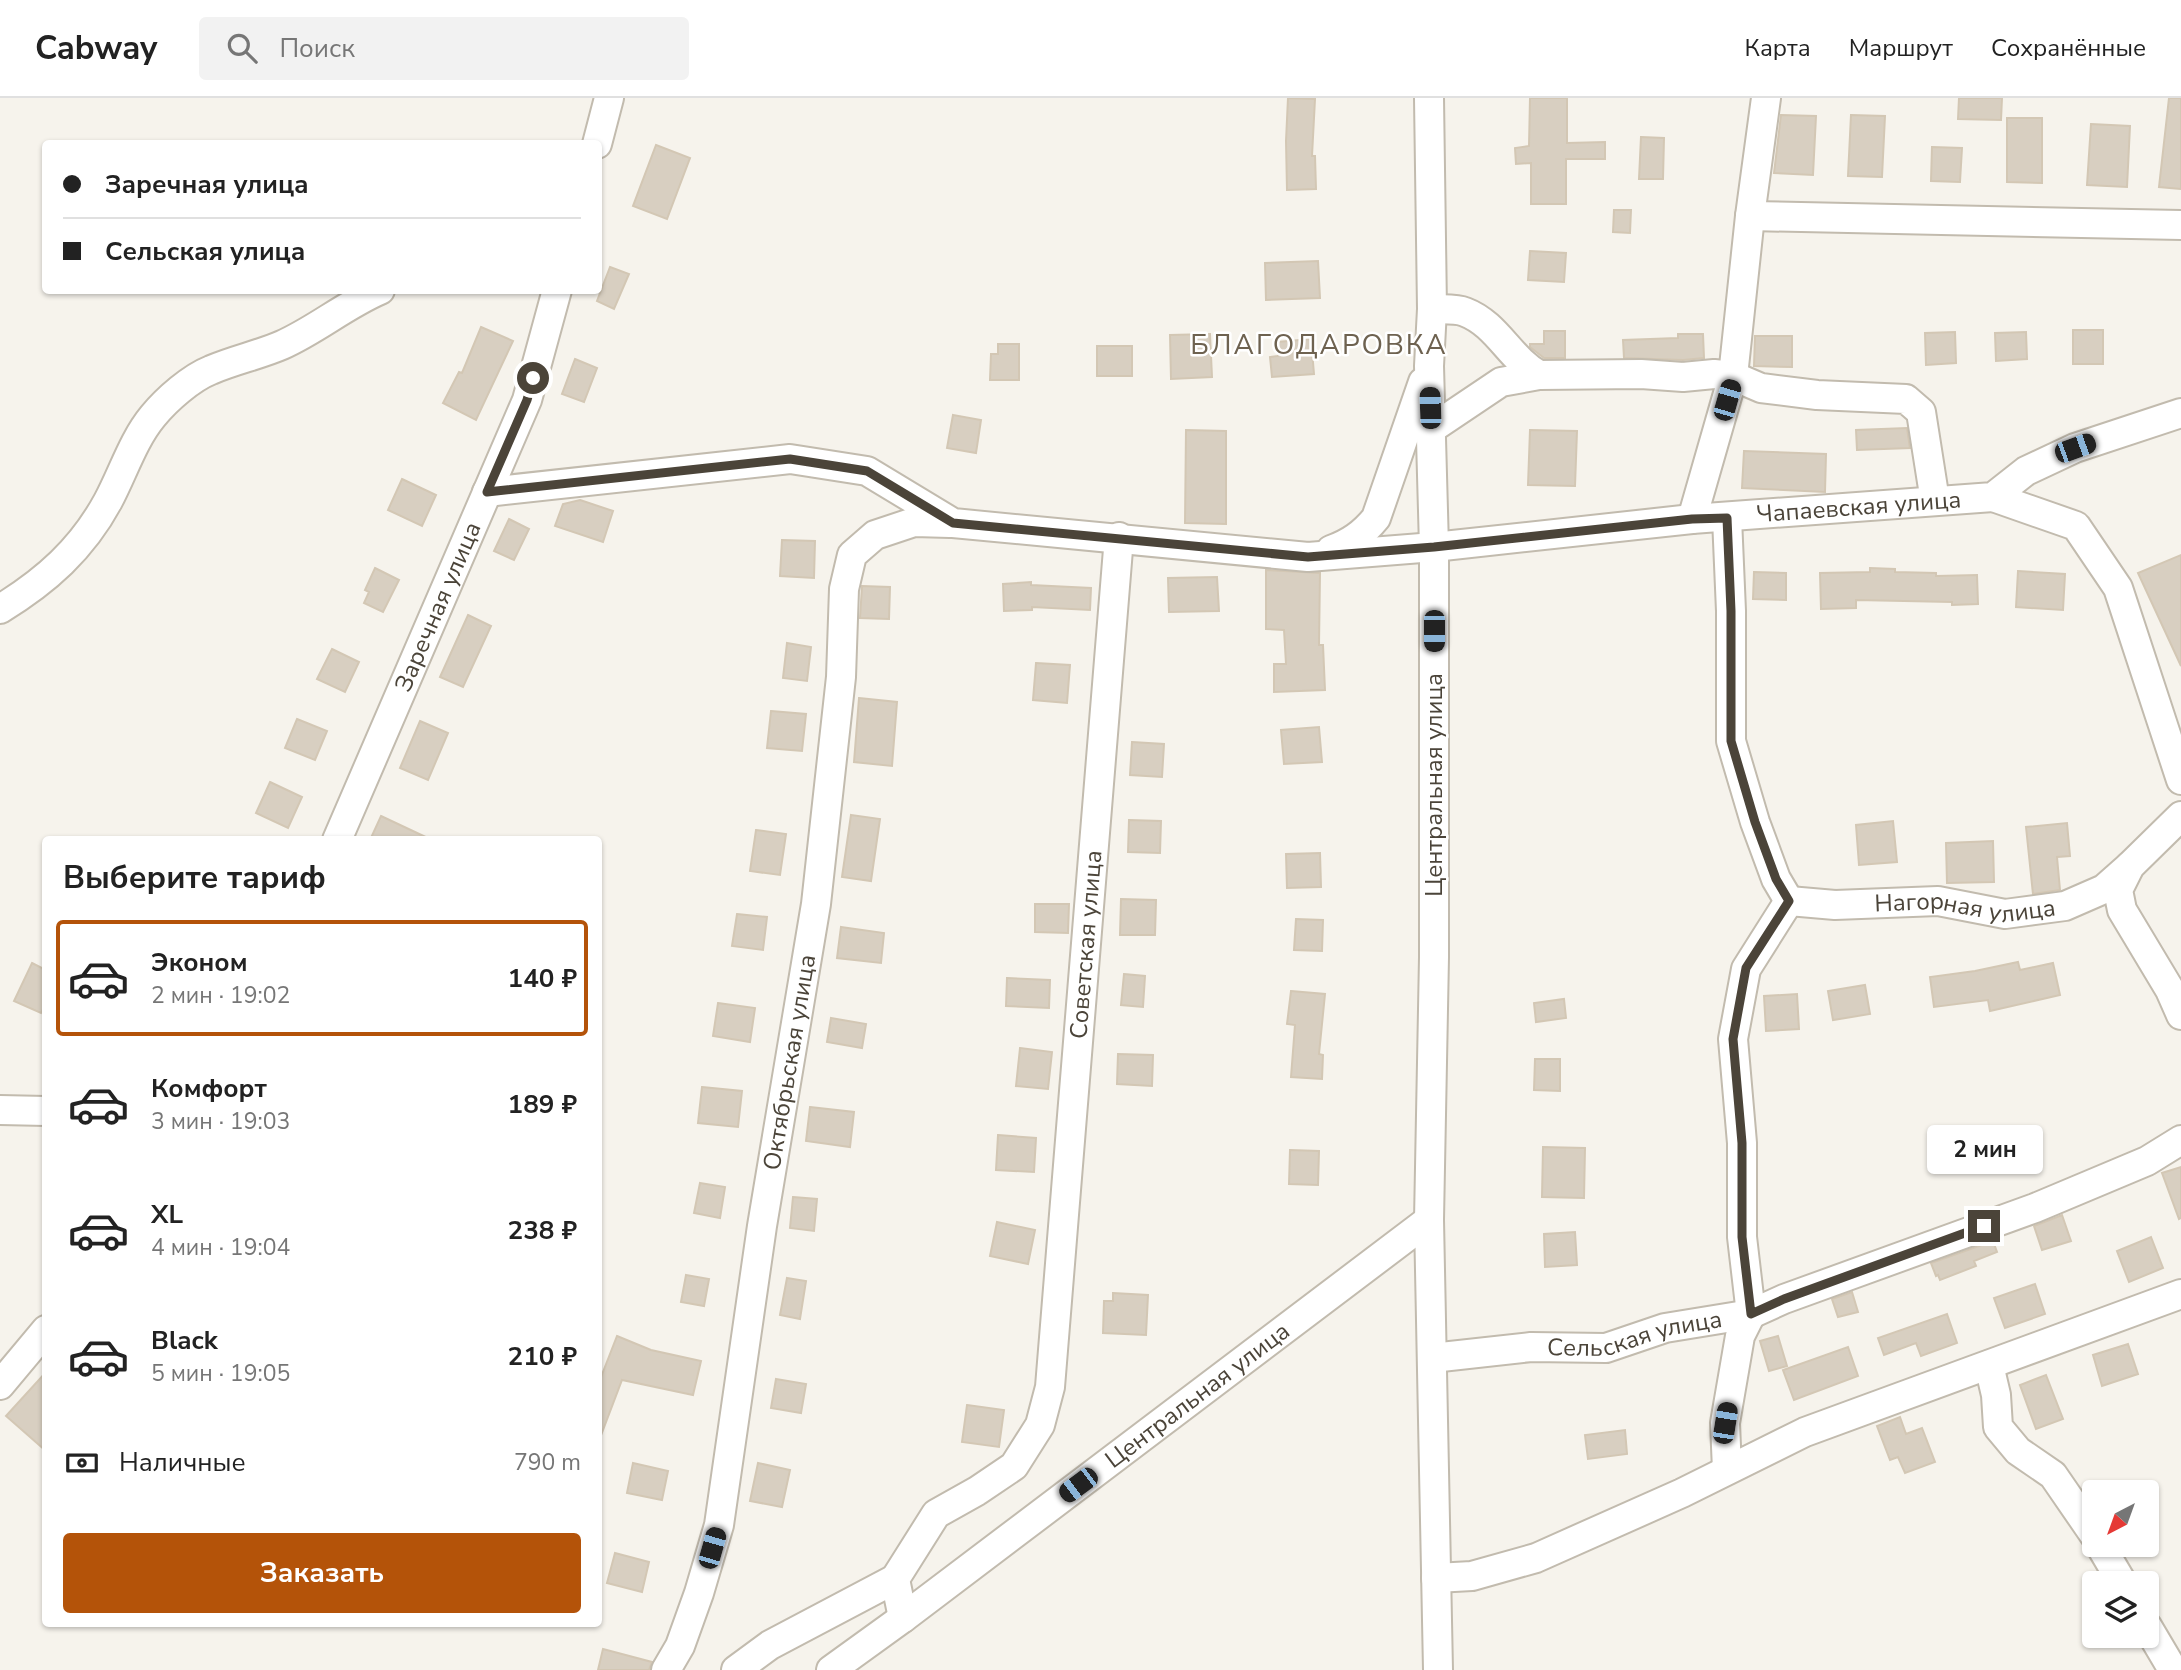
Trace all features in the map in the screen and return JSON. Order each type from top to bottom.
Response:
[{"type":"street","points":[[598,140],[609,98]]},
{"type":"street","name":"Центральная улица","points":[[1429,98],[1432,309],[1429,366],[1434,547],[1434,957],[1429,1220],[1438,1670]]},
{"type":"street","points":[[1692,519],[1733,376],[1749,216],[1766,98]]},
{"type":"street","points":[[1749,216],[2181,225]]},
{"type":"street","points":[[0,609],[34,588],[73,551],[107,502],[153,416],[182,389],[208,371],[282,345],[373,294]]},
{"type":"street","name":"Заречная улица","points":[[339,836],[527,400],[556,294]]},
{"type":"street","points":[[1432,309],[1462,311],[1480,320],[1525,367],[1539,375]]},
{"type":"street","points":[[1308,557],[1342,546],[1364,533],[1376,518],[1429,366]]},
{"type":"street","points":[[1431,429],[1501,382],[1539,375],[1642,374],[1683,377],[1714,374],[1733,376],[1761,388],[1817,396],[1906,399],[1921,412],[1935,501]]},
{"type":"street","name":"Чапаевская улица","points":[[487,492],[790,459],[867,471],[953,523],[1308,557],[1434,547],[1692,519],[1993,496],[2026,471],[2075,448],[2181,413]]},
{"type":"street","points":[[1993,496],[2076,526],[2119,588],[2181,780]]},
{"type":"street","points":[[1727,518],[1731,611],[1731,741],[1755,822],[1776,879],[1789,901],[1746,968],[1733,1039],[1742,1143],[1742,1237],[1751,1314],[1740,1336],[1725,1423],[1727,1471]]},
{"type":"street","name":"Октябрьская улица","points":[[666,1670],[680,1646],[719,1525],[762,1226],[816,904],[841,677],[844,589],[852,555],[875,535],[901,526],[914,522],[953,523]]},
{"type":"street","name":"Советская улица","points":[[895,1579],[936,1514],[1014,1466],[1040,1425],[1050,1387],[1119,537]]},
{"type":"street","name":"Нагорная улица","points":[[1789,901],[1846,905],[1938,901],[2005,914],[2065,906],[2104,889],[2181,816]]},
{"type":"street","points":[[2130,866],[2118,890],[2122,910],[2171,990],[2181,1014]]},
{"type":"street","points":[[0,1110],[42,1111]]},
{"type":"street","name":"Сельская улица","points":[[1432,1358],[1531,1347],[1606,1348],[1665,1328],[1751,1314],[1784,1299],[2035,1208],[2147,1161],[2181,1140]]},
{"type":"street","name":"Центральная улица","points":[[831,1670],[1429,1220]]},
{"type":"street","points":[[1436,1578],[1472,1576],[1536,1558],[1727,1471],[1805,1432],[2181,1294]]},
{"type":"street","points":[[0,1385],[42,1335]]},
{"type":"street","points":[[1989,1365],[1996,1395],[1998,1427],[2018,1451],[2053,1475],[2082,1517]]},
{"type":"street","points":[[736,1670],[770,1645],[895,1579],[903,1618]]},
{"type":"street","points":[[2159,1646],[2173,1670]]},
{"type":"building","points":[[1288,98],[1315,99],[1312,156],[1315,156],[1316,189],[1287,190]]},
{"type":"building","points":[[1530,98],[1567,98],[1567,143],[1605,142],[1605,159],[1566,159],[1566,204],[1531,204],[1531,163],[1516,164],[1515,148],[1529,146]]},
{"type":"building","points":[[1959,98],[2002,98],[2001,120],[1958,119]]},
{"type":"building","points":[[2169,98],[2181,98],[2181,189],[2159,187]]},
{"type":"building","points":[[1781,115],[1816,116],[1813,175],[1774,173]]},
{"type":"building","points":[[1851,115],[1885,116],[1882,177],[1848,176]]},
{"type":"building","points":[[2007,118],[2042,118],[2042,183],[2007,182]]},
{"type":"building","points":[[2091,124],[2130,126],[2127,187],[2087,185]]},
{"type":"building","points":[[1641,137],[1664,138],[1663,179],[1639,179]]},
{"type":"building","points":[[656,145],[690,158],[667,219],[633,206]]},
{"type":"building","points":[[1932,147],[1962,148],[1960,182],[1931,181]]},
{"type":"building","points":[[1614,210],[1631,210],[1630,233],[1613,232]]},
{"type":"building","points":[[1530,251],[1566,253],[1564,282],[1528,280]]},
{"type":"building","points":[[1318,261],[1320,298],[1266,300],[1265,263]]},
{"type":"building","points":[[610,267],[629,274],[614,309],[597,301],[602,294]]},
{"type":"building","points":[[481,327],[513,341],[476,420],[443,403],[459,372],[462,373]]},
{"type":"building","points":[[2073,330],[2103,330],[2103,364],[2073,364]]},
{"type":"building","points":[[1544,331],[1565,331],[1565,358],[1544,358],[1530,347],[1530,344],[1544,344]]},
{"type":"building","points":[[1955,332],[1956,363],[1926,365],[1925,333]]},
{"type":"building","points":[[2026,332],[2027,359],[1996,361],[1995,333]]},
{"type":"building","points":[[1210,334],[1212,377],[1171,379],[1170,335]]},
{"type":"building","points":[[1678,334],[1703,334],[1704,358],[1624,358],[1623,340],[1678,338]]},
{"type":"building","points":[[1755,336],[1792,336],[1792,367],[1754,366]]},
{"type":"building","points":[[1311,339],[1314,374],[1272,377],[1270,357],[1278,356],[1277,342]]},
{"type":"building","points":[[998,344],[1019,344],[1019,380],[990,380],[991,354],[998,354]]},
{"type":"building","points":[[1097,346],[1132,346],[1132,376],[1097,376]]},
{"type":"building","points":[[575,359],[597,368],[584,402],[562,394]]},
{"type":"building","points":[[953,415],[981,420],[976,453],[947,448]]},
{"type":"building","points":[[1907,428],[1910,448],[1857,450],[1856,430]]},
{"type":"building","points":[[1186,430],[1226,431],[1226,524],[1185,523]]},
{"type":"building","points":[[1530,430],[1577,431],[1575,486],[1528,485]]},
{"type":"building","points":[[1744,451],[1826,454],[1825,492],[1742,488]]},
{"type":"building","points":[[402,479],[436,495],[422,526],[388,510]]},
{"type":"building","points":[[580,500],[613,511],[603,542],[555,526],[563,504]]},
{"type":"building","points":[[509,519],[529,529],[514,560],[494,551]]},
{"type":"building","points":[[782,540],[815,541],[814,578],[780,576]]},
{"type":"building","points":[[2181,555],[2181,666],[2138,573]]},
{"type":"building","points":[[375,568],[399,580],[383,612],[364,603],[369,592],[365,590]]},
{"type":"building","points":[[1870,568],[1895,569],[1895,572],[1936,573],[1936,576],[1977,575],[1978,604],[1856,600],[1856,608],[1821,609],[1820,573],[1870,572]]},
{"type":"building","points":[[1266,570],[1320,573],[1319,645],[1323,645],[1325,690],[1274,692],[1274,664],[1286,664],[1284,630],[1266,629]]},
{"type":"building","points":[[2018,571],[2065,574],[2063,610],[2016,607]]},
{"type":"building","points":[[1754,572],[1786,573],[1786,600],[1753,599]]},
{"type":"building","points":[[1217,577],[1219,611],[1169,612],[1168,578]]},
{"type":"building","points":[[1031,582],[1031,585],[1091,588],[1090,610],[1032,607],[1032,610],[1004,611],[1003,584]]},
{"type":"building","points":[[862,586],[890,587],[889,619],[860,618]]},
{"type":"building","points":[[468,615],[491,626],[463,687],[440,677]]},
{"type":"building","points":[[787,643],[811,647],[807,681],[783,678]]},
{"type":"building","points":[[332,649],[359,662],[345,692],[317,679]]},
{"type":"building","points":[[1036,663],[1070,665],[1067,703],[1033,700]]},
{"type":"building","points":[[859,698],[897,702],[892,766],[854,762]]},
{"type":"building","points":[[771,711],[806,714],[802,751],[767,748]]},
{"type":"building","points":[[297,719],[327,731],[315,760],[285,748]]},
{"type":"building","points":[[420,721],[448,733],[428,780],[400,768]]},
{"type":"building","points":[[1319,727],[1322,762],[1284,764],[1281,730]]},
{"type":"building","points":[[1132,742],[1164,744],[1162,777],[1130,775]]},
{"type":"building","points":[[270,782],[302,797],[288,828],[256,813]]},
{"type":"building","points":[[851,815],[880,819],[871,881],[842,877]]},
{"type":"building","points":[[381,816],[424,836],[372,836]]},
{"type":"building","points":[[1129,820],[1161,821],[1160,853],[1128,852]]},
{"type":"building","points":[[1893,821],[1897,862],[1859,865],[1856,825]]},
{"type":"building","points":[[2067,823],[2070,856],[2057,857],[2060,890],[2033,894],[2026,827]]},
{"type":"building","points":[[756,830],[786,834],[780,875],[750,871]]},
{"type":"building","points":[[1993,841],[1994,882],[1947,883],[1946,843]]},
{"type":"building","points":[[1320,853],[1321,887],[1287,888],[1286,854]]},
{"type":"building","points":[[1121,899],[1156,900],[1155,935],[1120,935]]},
{"type":"building","points":[[1035,904],[1069,904],[1068,933],[1035,932]]},
{"type":"building","points":[[737,914],[767,917],[763,950],[732,946]]},
{"type":"building","points":[[1296,919],[1323,920],[1322,951],[1294,950]]},
{"type":"building","points":[[841,927],[884,933],[881,963],[837,958]]},
{"type":"building","points":[[2018,962],[2020,970],[2053,963],[2060,995],[1990,1011],[1988,1000],[1934,1007],[1930,977]]},
{"type":"building","points":[[32,963],[42,968],[41,1013],[14,1001]]},
{"type":"building","points":[[1124,974],[1145,976],[1143,1007],[1121,1005]]},
{"type":"building","points":[[1007,978],[1050,980],[1049,1008],[1006,1006]]},
{"type":"building","points":[[1865,985],[1870,1014],[1833,1020],[1828,991]]},
{"type":"building","points":[[1291,991],[1325,994],[1319,1054],[1323,1055],[1322,1079],[1291,1077],[1295,1025],[1287,1024]]},
{"type":"building","points":[[1797,994],[1799,1029],[1766,1031],[1764,996]]},
{"type":"building","points":[[1564,999],[1566,1018],[1536,1022],[1534,1003]]},
{"type":"building","points":[[718,1003],[755,1008],[750,1042],[713,1036]]},
{"type":"building","points":[[831,1018],[866,1024],[862,1048],[827,1042]]},
{"type":"building","points":[[1020,1048],[1052,1052],[1048,1089],[1016,1086]]},
{"type":"building","points":[[1118,1054],[1153,1055],[1152,1086],[1117,1084]]},
{"type":"building","points":[[1535,1059],[1560,1059],[1560,1091],[1534,1090]]},
{"type":"building","points":[[702,1087],[742,1091],[738,1127],[698,1123]]},
{"type":"building","points":[[810,1107],[854,1112],[850,1147],[806,1141]]},
{"type":"building","points":[[998,1135],[1036,1138],[1034,1172],[996,1170]]},
{"type":"building","points":[[1543,1147],[1585,1148],[1584,1198],[1542,1197]]},
{"type":"building","points":[[1290,1150],[1319,1151],[1318,1185],[1289,1184]]},
{"type":"building","points":[[2181,1167],[2181,1218],[2179,1219],[2162,1173]]},
{"type":"building","points":[[700,1183],[725,1187],[720,1218],[694,1213]]},
{"type":"building","points":[[793,1197],[817,1199],[814,1231],[790,1228]]},
{"type":"building","points":[[2062,1215],[2071,1241],[2042,1250],[2034,1226]]},
{"type":"building","points":[[997,1222],[1035,1230],[1028,1264],[990,1256]]},
{"type":"building","points":[[1575,1232],[1577,1265],[1545,1267],[1544,1234]]},
{"type":"building","points":[[2151,1237],[2163,1268],[2129,1282],[2117,1251]]},
{"type":"building","points":[[1993,1241],[1997,1252],[1974,1261],[1976,1266],[1940,1280],[1938,1275],[1936,1276],[1931,1263]]},
{"type":"building","points":[[686,1275],[709,1279],[704,1306],[681,1302]]},
{"type":"building","points":[[787,1278],[806,1281],[800,1319],[780,1315]]},
{"type":"building","points":[[2035,1284],[2045,1314],[2005,1328],[1994,1298]]},
{"type":"building","points":[[1852,1292],[1858,1312],[1838,1317],[1832,1299]]},
{"type":"building","points":[[1113,1293],[1148,1295],[1146,1335],[1103,1333],[1104,1301],[1113,1301]]},
{"type":"building","points":[[1947,1314],[1957,1343],[1921,1356],[1916,1343],[1884,1355],[1878,1338]]},
{"type":"building","points":[[617,1336],[651,1350],[701,1361],[693,1395],[622,1380],[602,1433],[602,1375]]},
{"type":"building","points":[[1778,1336],[1787,1366],[1769,1371],[1760,1341]]},
{"type":"building","points":[[2128,1344],[2138,1374],[2102,1386],[2093,1355]]},
{"type":"building","points":[[1848,1347],[1858,1376],[1794,1400],[1783,1370]]},
{"type":"building","points":[[2046,1375],[2063,1419],[2036,1429],[2020,1385]]},
{"type":"building","points":[[42,1376],[42,1448],[6,1416]]},
{"type":"building","points":[[776,1379],[806,1384],[801,1413],[771,1408]]},
{"type":"building","points":[[967,1405],[1004,1410],[999,1447],[962,1442]]},
{"type":"building","points":[[1900,1417],[1906,1434],[1922,1428],[1935,1462],[1905,1473],[1898,1457],[1890,1460],[1877,1426]]},
{"type":"building","points":[[1625,1430],[1627,1454],[1588,1459],[1585,1435]]},
{"type":"building","points":[[633,1463],[668,1471],[662,1500],[627,1493]]},
{"type":"building","points":[[758,1463],[790,1470],[782,1507],[750,1501]]},
{"type":"building","points":[[615,1553],[649,1562],[642,1592],[607,1583]]},
{"type":"building","points":[[603,1649],[652,1662],[649,1670],[598,1670]]},
{"type":"district","name":"БЛАГОДАРОВКА","points":[[1319,345]]},
{"type":"route","points":[[533,378],[527,400],[487,492],[790,459],[867,471],[953,523],[1308,557],[1434,547],[1692,519],[1727,518],[1731,611],[1731,741],[1755,822],[1776,879],[1789,901],[1746,968],[1733,1039],[1742,1143],[1742,1237],[1751,1314],[1784,1299],[1984,1226]]}]
